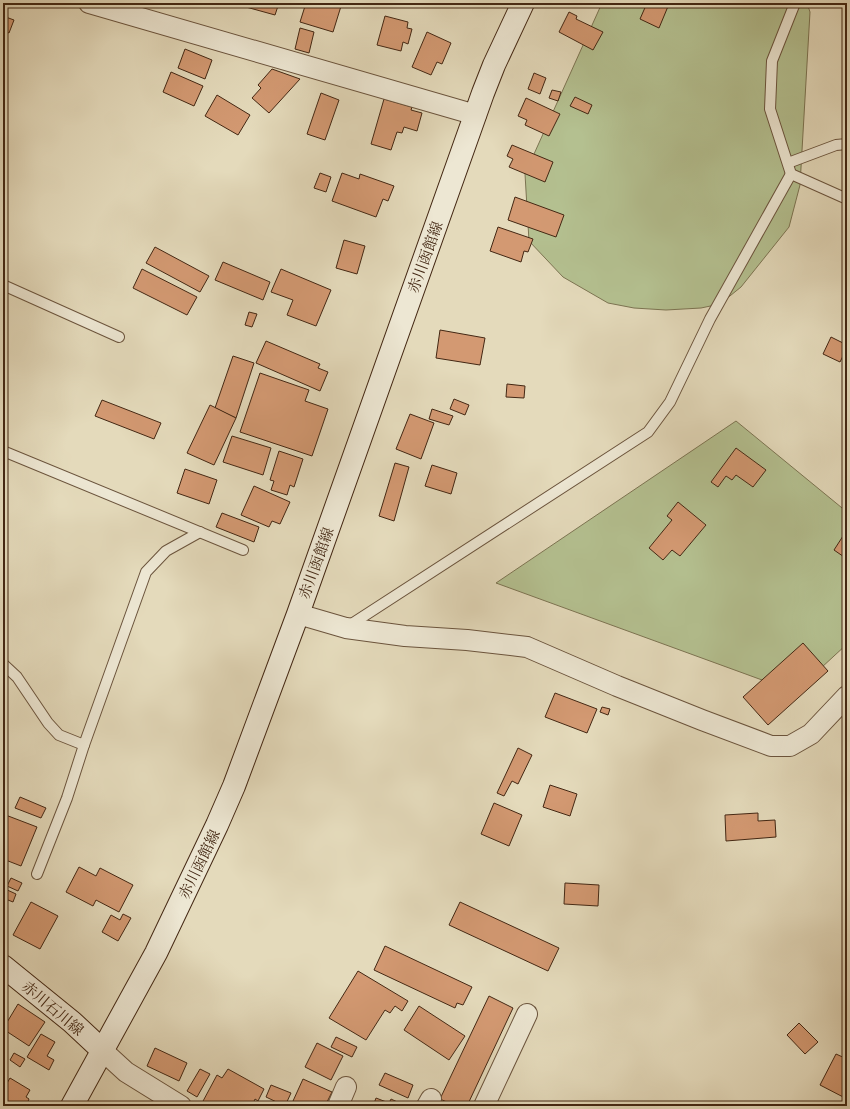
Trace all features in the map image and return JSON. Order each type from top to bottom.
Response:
[{"type":"main road","name":"赤川函館線","points":[[72,1106],[156,953],[217,826],[234,786],[298,614],[494,65],[524,3]]},
{"type":"main road","name":"赤川石川線","points":[[3,966],[72,1022],[102,1050]]},
{"type":"street","points":[[89,3],[476,115]]},
{"type":"street","points":[[298,614],[346,628],[405,636],[467,640],[527,647],[631,692],[771,746],[790,746],[811,734],[847,696]]},
{"type":"street","points":[[484,1106],[527,1014]]},
{"type":"street","points":[[102,1050],[126,1072],[181,1106]]},
{"type":"street","points":[[338,1106],[346,1087]]},
{"type":"lane","points":[[346,628],[648,432],[670,402],[710,318],[791,174],[770,109],[772,61],[795,3]]},
{"type":"lane","points":[[788,163],[836,145],[847,144]]},
{"type":"lane","points":[[791,174],[847,199]]},
{"type":"lane","points":[[3,285],[119,338]]},
{"type":"lane","points":[[3,450],[243,550]]},
{"type":"lane","points":[[37,874],[67,798],[84,745],[146,572],[166,551],[200,532]]},
{"type":"lane","points":[[3,664],[17,677],[48,723],[59,735],[84,745]]},
{"type":"green space","points":[[602,3],[807,3],[810,12],[800,185],[789,227],[741,287],[720,304],[701,308],[666,310],[634,308],[608,303],[563,277],[529,241],[525,174]]},
{"type":"green space","points":[[736,421],[847,512],[847,644],[795,692],[496,583]]},
{"type":"building","points":[[247,3],[279,3],[275,15],[246,7]]},
{"type":"building","points":[[306,3],[342,3],[333,32],[300,22]]},
{"type":"building","points":[[647,3],[669,4],[659,28],[640,19]]},
{"type":"building","points":[[569,12],[577,16],[576,19],[603,32],[593,50],[559,32]]},
{"type":"building","points":[[3,16],[14,20],[9,33],[3,30]]},
{"type":"building","points":[[385,16],[408,22],[407,28],[412,29],[408,44],[403,42],[401,51],[377,45]]},
{"type":"building","points":[[300,28],[314,32],[309,53],[295,49]]},
{"type":"building","points":[[427,32],[451,43],[442,64],[437,62],[431,75],[412,67]]},
{"type":"building","points":[[185,49],[212,60],[205,79],[178,68]]},
{"type":"building","points":[[272,69],[300,79],[269,113],[252,98],[261,88],[258,85]]},
{"type":"building","points":[[171,72],[203,86],[194,106],[163,92]]},
{"type":"building","points":[[534,73],[546,78],[540,94],[528,89]]},
{"type":"building","points":[[552,90],[561,92],[558,101],[549,98]]},
{"type":"building","points":[[321,93],[339,100],[325,140],[307,134]]},
{"type":"building","points":[[217,95],[250,115],[238,135],[205,116]]},
{"type":"building","points":[[575,97],[592,105],[588,114],[570,106]]},
{"type":"building","points":[[526,98],[560,114],[549,136],[525,125],[527,120],[518,116]]},
{"type":"building","points":[[384,99],[412,107],[411,110],[422,113],[417,131],[404,127],[402,133],[397,132],[391,150],[371,144]]},
{"type":"building","points":[[512,145],[553,162],[545,182],[509,167],[513,159],[507,156]]},
{"type":"building","points":[[320,173],[331,177],[326,192],[314,188]]},
{"type":"building","points":[[342,173],[359,179],[360,174],[394,186],[388,201],[383,199],[376,217],[332,201]]},
{"type":"building","points":[[515,197],[564,215],[556,237],[508,220]]},
{"type":"building","points":[[498,227],[533,239],[528,252],[524,251],[521,262],[490,251]]},
{"type":"building","points":[[344,240],[365,246],[357,274],[336,268]]},
{"type":"building","points":[[155,247],[209,276],[200,292],[146,263]]},
{"type":"building","points":[[223,262],[270,282],[263,300],[215,280]]},
{"type":"building","points":[[142,269],[197,297],[187,315],[133,288]]},
{"type":"building","points":[[281,269],[331,290],[316,326],[287,315],[293,300],[271,292]]},
{"type":"building","points":[[249,312],[257,314],[252,327],[245,325]]},
{"type":"building","points":[[440,330],[485,338],[480,365],[436,358]]},
{"type":"building","points":[[831,337],[847,345],[840,362],[823,354]]},
{"type":"building","points":[[266,341],[320,364],[318,368],[328,372],[320,391],[256,363]]},
{"type":"building","points":[[233,356],[254,363],[236,418],[215,408]]},
{"type":"building","points":[[260,373],[309,390],[305,401],[328,409],[312,456],[240,432]]},
{"type":"building","points":[[507,384],[525,386],[524,398],[506,397]]},
{"type":"building","points":[[454,399],[469,405],[465,415],[450,409]]},
{"type":"building","points":[[102,400],[161,423],[154,439],[95,416]]},
{"type":"building","points":[[210,405],[236,418],[214,465],[187,453]]},
{"type":"building","points":[[432,409],[453,416],[449,425],[429,419]]},
{"type":"building","points":[[410,414],[434,423],[421,459],[396,449]]},
{"type":"building","points":[[232,436],[271,448],[263,475],[223,462]]},
{"type":"building","points":[[736,448],[766,470],[753,487],[736,475],[732,480],[726,476],[718,487],[711,482]]},
{"type":"building","points":[[279,451],[303,459],[294,487],[290,485],[287,495],[271,490],[274,481],[270,480]]},
{"type":"building","points":[[395,463],[409,467],[394,521],[379,516]]},
{"type":"building","points":[[432,465],[457,473],[451,494],[425,486]]},
{"type":"building","points":[[185,469],[217,480],[209,504],[177,493]]},
{"type":"building","points":[[254,486],[290,502],[280,524],[272,521],[269,527],[241,515]]},
{"type":"building","points":[[678,502],[706,525],[680,556],[672,550],[663,560],[649,548],[672,520],[667,516]]},
{"type":"building","points":[[222,513],[259,527],[254,542],[216,527]]},
{"type":"building","points":[[843,536],[847,538],[847,559],[834,550]]},
{"type":"building","points":[[803,643],[828,671],[768,725],[743,697]]},
{"type":"building","points":[[555,693],[597,709],[587,733],[545,717]]},
{"type":"building","points":[[602,707],[610,709],[608,715],[600,712]]},
{"type":"building","points":[[518,748],[532,755],[518,784],[512,781],[504,796],[497,793]]},
{"type":"building","points":[[550,785],[577,794],[570,816],[543,807]]},
{"type":"building","points":[[20,797],[46,808],[41,818],[15,808]]},
{"type":"building","points":[[494,803],[522,815],[509,846],[481,834]]},
{"type":"building","points":[[758,813],[758,821],[775,820],[776,837],[726,841],[725,815]]},
{"type":"building","points":[[3,814],[37,827],[21,866],[3,859]]},
{"type":"building","points":[[79,867],[96,876],[100,868],[133,885],[119,912],[96,900],[93,906],[66,892]]},
{"type":"building","points":[[11,878],[22,883],[18,891],[7,886]]},
{"type":"building","points":[[565,883],[599,885],[598,906],[564,904]]},
{"type":"building","points":[[3,888],[16,894],[13,902],[3,898]]},
{"type":"building","points":[[31,902],[58,916],[40,949],[13,935]]},
{"type":"building","points":[[460,902],[559,948],[548,971],[449,925]]},
{"type":"building","points":[[123,914],[131,918],[118,941],[102,932],[111,915],[120,920]]},
{"type":"building","points":[[385,946],[472,987],[463,1005],[457,1003],[455,1008],[374,970]]},
{"type":"building","points":[[358,971],[408,1001],[402,1011],[395,1006],[390,1013],[385,1010],[366,1040],[329,1018]]},
{"type":"building","points":[[489,996],[513,1008],[467,1106],[456,1106],[440,1099]]},
{"type":"building","points":[[18,1004],[45,1022],[29,1046],[3,1029]]},
{"type":"building","points":[[419,1006],[465,1036],[449,1060],[404,1030]]},
{"type":"building","points":[[799,1023],[818,1042],[805,1054],[787,1035]]},
{"type":"building","points":[[41,1034],[55,1042],[47,1056],[54,1060],[49,1070],[27,1057]]},
{"type":"building","points":[[336,1037],[357,1047],[352,1057],[331,1047]]},
{"type":"building","points":[[317,1043],[343,1056],[331,1080],[305,1067]]},
{"type":"building","points":[[155,1048],[187,1063],[179,1081],[147,1066]]},
{"type":"building","points":[[14,1053],[25,1059],[20,1067],[10,1060]]},
{"type":"building","points":[[836,1054],[847,1059],[847,1099],[820,1085]]},
{"type":"building","points":[[200,1069],[210,1074],[197,1097],[187,1091]]},
{"type":"building","points":[[228,1069],[264,1089],[258,1101],[255,1099],[252,1106],[234,1106],[231,1104],[229,1106],[208,1106],[202,1103],[217,1075],[222,1078]]},
{"type":"building","points":[[385,1073],[413,1085],[408,1098],[379,1085]]},
{"type":"building","points":[[10,1078],[30,1090],[26,1097],[29,1099],[26,1106],[3,1106],[3,1090]]},
{"type":"building","points":[[303,1079],[332,1092],[325,1106],[303,1106],[293,1101]]},
{"type":"building","points":[[271,1085],[291,1093],[285,1106],[266,1097]]},
{"type":"building","points":[[376,1098],[389,1103],[391,1099],[406,1106],[373,1106]]}]
